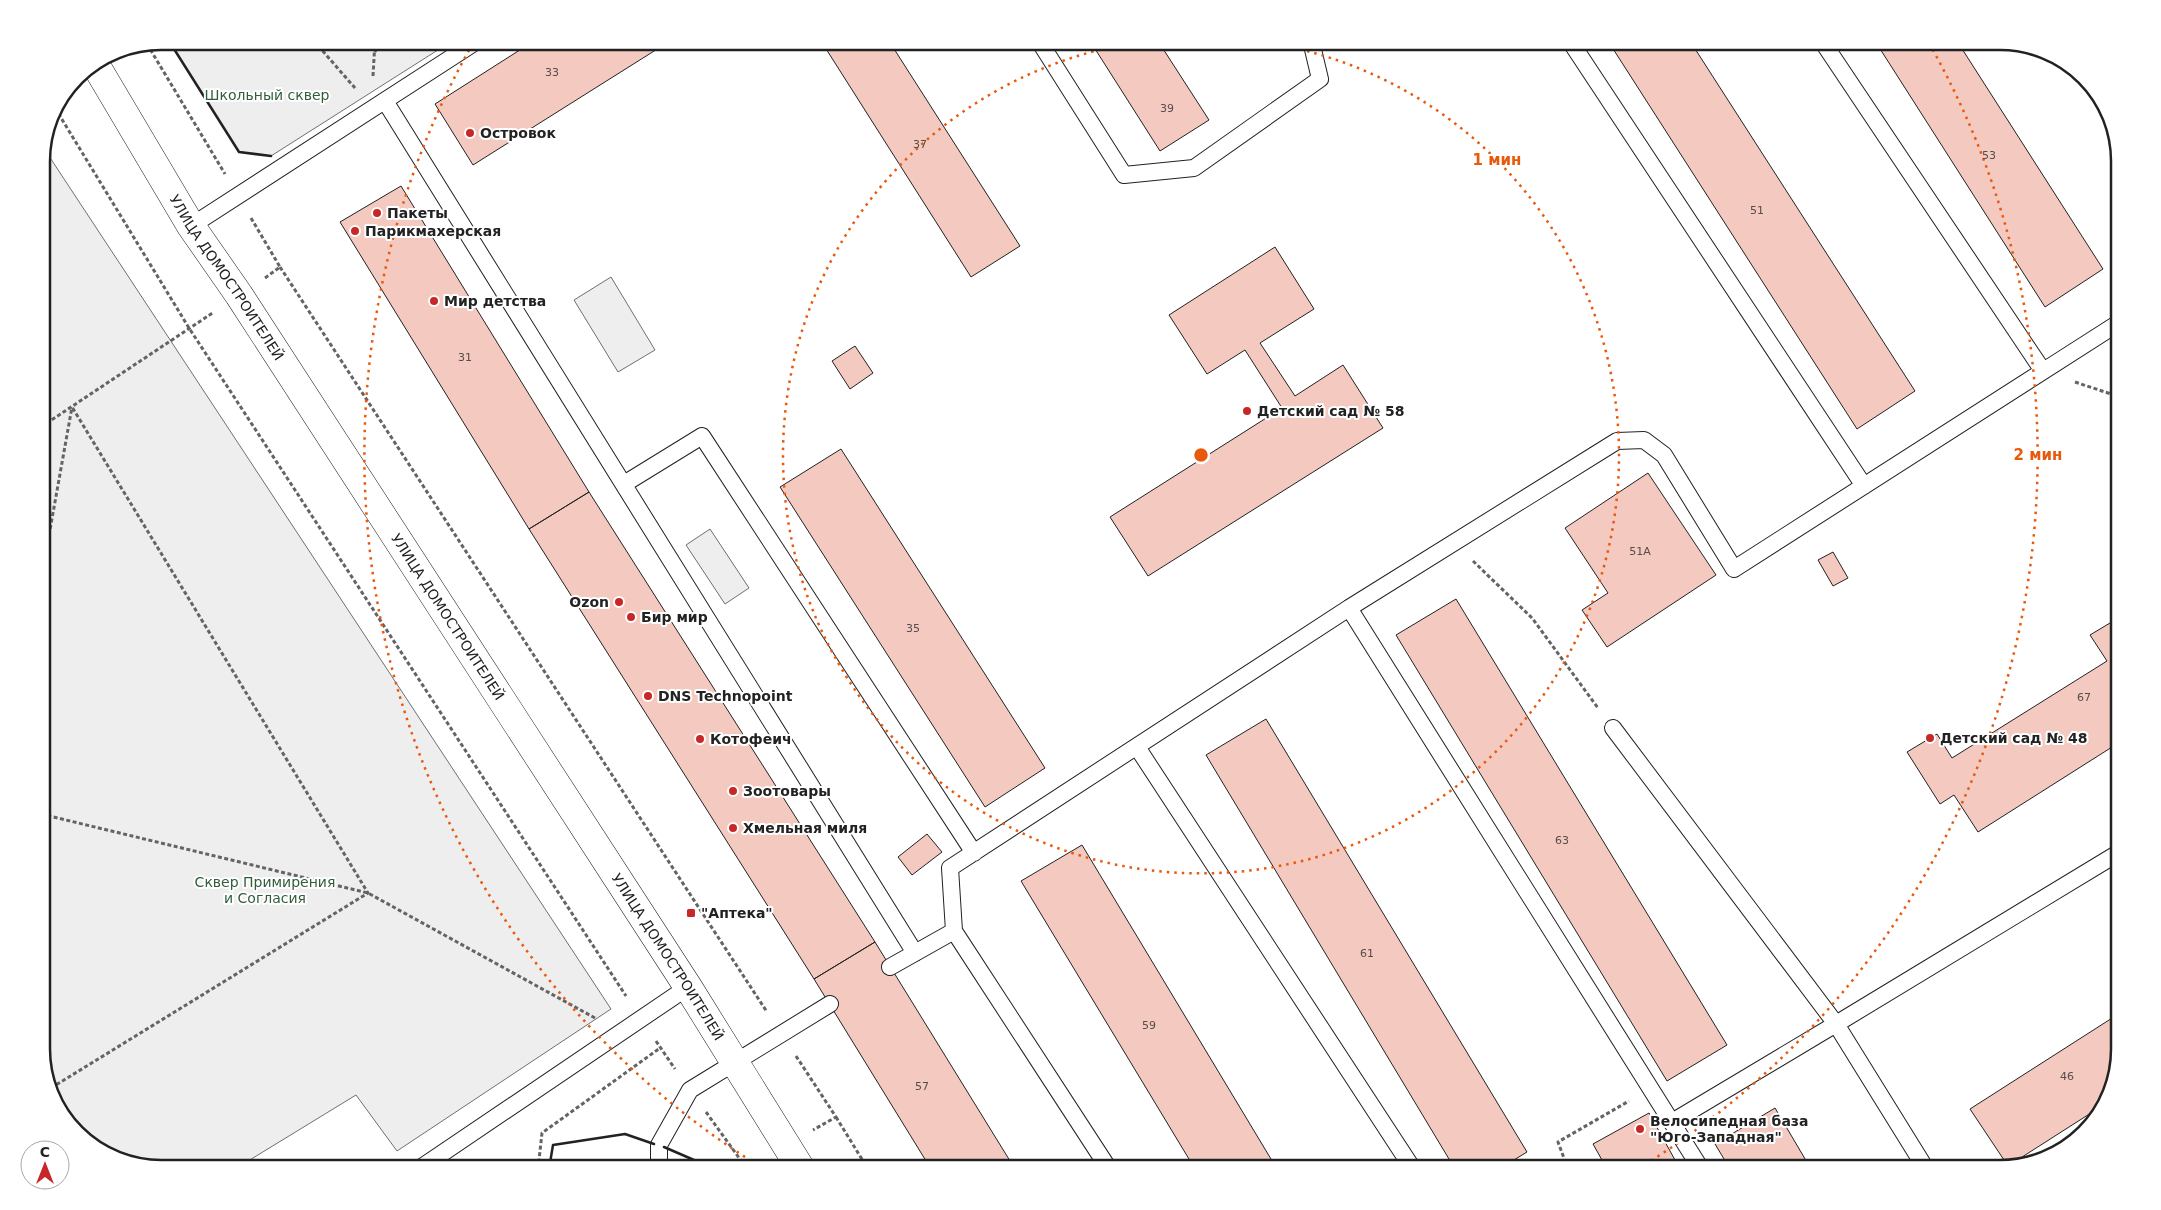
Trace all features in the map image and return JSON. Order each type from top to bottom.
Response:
[{"type":"street","name":"УЛИЦА ДОМОСТРОИТЕЛЕЙ","points":[[98,70],[191,226],[240,295],[688,987],[796,1160]]},
{"type":"lane","points":[[191,226],[463,50]]},
{"type":"lane","points":[[1046,50],[1124,175],[1194,168],[1320,79],[1313,50]]},
{"type":"lane","points":[[1576,50],[1864,486]]},
{"type":"lane","points":[[1828,50],[2043,371]]},
{"type":"lane","points":[[379,104],[624,484],[915,953]]},
{"type":"lane","points":[[1103,1160],[954,931],[950,868],[1349,608],[1618,442],[1644,440],[1664,456],[1734,569],[2111,328]]},
{"type":"lane","points":[[624,484],[702,436],[974,853]]},
{"type":"lane","points":[[1349,608],[1695,1160]]},
{"type":"lane","points":[[1613,728],[1836,1024],[1920,1160]]},
{"type":"lane","points":[[1137,747],[1407,1160]]},
{"type":"lane","points":[[1672,1122],[2111,857]]},
{"type":"lane","points":[[890,967],[954,931]]},
{"type":"lane","points":[[445,1160],[621,1032],[688,987]]},
{"type":"lane","points":[[659,1160],[659,1145],[690,1090],[830,1004]]},
{"type":"path","points":[[323,50],[379,104]]},
{"type":"path","points":[[60,115],[189,328],[660,1048],[740,1160]]},
{"type":"path","points":[[280,267],[862,1160]]},
{"type":"path","points":[[2043,371],[2111,394]]},
{"type":"path","points":[[50,534],[72,407],[368,894]]},
{"type":"path","points":[[1454,543],[1532,618],[1613,728]]},
{"type":"path","points":[[50,816],[368,894],[621,1032]]},
{"type":"path","points":[[56,1085],[368,894]]},
{"type":"path","points":[[539,1160],[542,1133],[660,1048]]},
{"type":"path","points":[[1565,1160],[1558,1142],[1651,1088]]},
{"type":"path","points":[[760,1160],[836,1117]]},
{"type":"green space","name":"Школьный сквер","points":[[175,50],[438,50],[271,156],[239,152]]},
{"type":"green space","name":"Сквер Примирения и Согласия","points":[[50,158],[611,1009],[397,1151],[356,1095],[250,1160],[161,1160],[147,1159],[119,1152],[93,1137],[73,1117],[61,1098],[56,1085],[50,1056]]},
{"type":"green space","points":[[611,277],[655,350],[618,372],[574,300]]},
{"type":"green space","points":[[710,529],[749,588],[725,604],[686,545]]},
{"type":"building","points":[[520,50],[656,50],[473,165],[435,104]]},
{"type":"building","points":[[827,50],[895,50],[1020,246],[971,277]]},
{"type":"building","points":[[1096,50],[1164,50],[1209,120],[1160,151]]},
{"type":"building","points":[[1614,50],[1696,50],[1915,391],[1857,429]]},
{"type":"building","points":[[1881,50],[1963,50],[2103,269],[2045,307]]},
{"type":"building","points":[[401,186],[589,492],[529,529],[340,222]]},
{"type":"building","points":[[1275,247],[1314,309],[1260,343],[1295,396],[1343,365],[1383,428],[1148,576],[1110,517],[1282,408],[1245,350],[1207,374],[1169,315]]},
{"type":"building","points":[[855,346],[873,373],[850,389],[832,361]]},
{"type":"building","points":[[841,449],[1045,768],[985,807],[780,487]]},
{"type":"building","points":[[1648,473],[1716,575],[1607,647],[1582,610],[1608,593],[1565,528]]},
{"type":"building","points":[[589,492],[875,942],[814,979],[529,529]]},
{"type":"building","points":[[1833,552],[1848,578],[1833,586],[1818,560]]},
{"type":"building","points":[[1456,599],[1727,1045],[1667,1081],[1396,635]]},
{"type":"building","points":[[2111,622],[2111,748],[1978,832],[1954,795],[1940,804],[1907,752],[1937,734],[1952,758],[2107,661],[2090,635]]},
{"type":"building","points":[[1266,719],[1527,1152],[1514,1160],[1450,1160],[1206,755]]},
{"type":"building","points":[[927,834],[942,852],[912,875],[898,857]]},
{"type":"building","points":[[1082,845],[1272,1160],[1190,1160],[1021,881]]},
{"type":"building","points":[[875,942],[1009,1160],[925,1160],[814,979]]},
{"type":"building","points":[[2111,1019],[2111,1049],[2107,1078],[2103,1091],[2090,1113],[2021,1158],[2004,1160],[1970,1109]]},
{"type":"building","points":[[1775,1108],[1806,1160],[1725,1160],[1715,1144]]},
{"type":"building","name":"Велосипедная база \"Юго-Западная\"","points":[[1649,1113],[1675,1160],[1602,1160],[1593,1144]]},
{"type":"wall","points":[[175,50],[239,152],[271,156]]},
{"type":"wall","points":[[550,1160],[553,1145],[625,1134],[654,1144]]},
{"type":"wall","points":[[664,1147],[694,1160]]},
{"type":"place","name":"Островок","points":[[470,133]]},
{"type":"place","name":"Пакеты","points":[[377,213]]},
{"type":"place","name":"Парикмахерская","points":[[355,231]]},
{"type":"place","name":"Мир детства","points":[[434,301]]},
{"type":"place","name":"Детский сад № 58","points":[[1247,411]]},
{"type":"place","name":"Ozon","points":[[619,602]]},
{"type":"place","name":"Бир мир","points":[[631,617]]},
{"type":"place","name":"DNS Technopoint","points":[[648,696]]},
{"type":"place","name":"Детский сад № 48","points":[[1930,738]]},
{"type":"place","name":"Котофеич","points":[[700,739]]},
{"type":"place","name":"Зоотовары","points":[[733,791]]},
{"type":"place","name":"Хмельная миля","points":[[733,828]]},
{"type":"place","name":"\"Аптека\"","points":[[691,913]]},
{"type":"place","name":"Велосипедная база \"Юго-Западная\"","points":[[1640,1129]]}]
